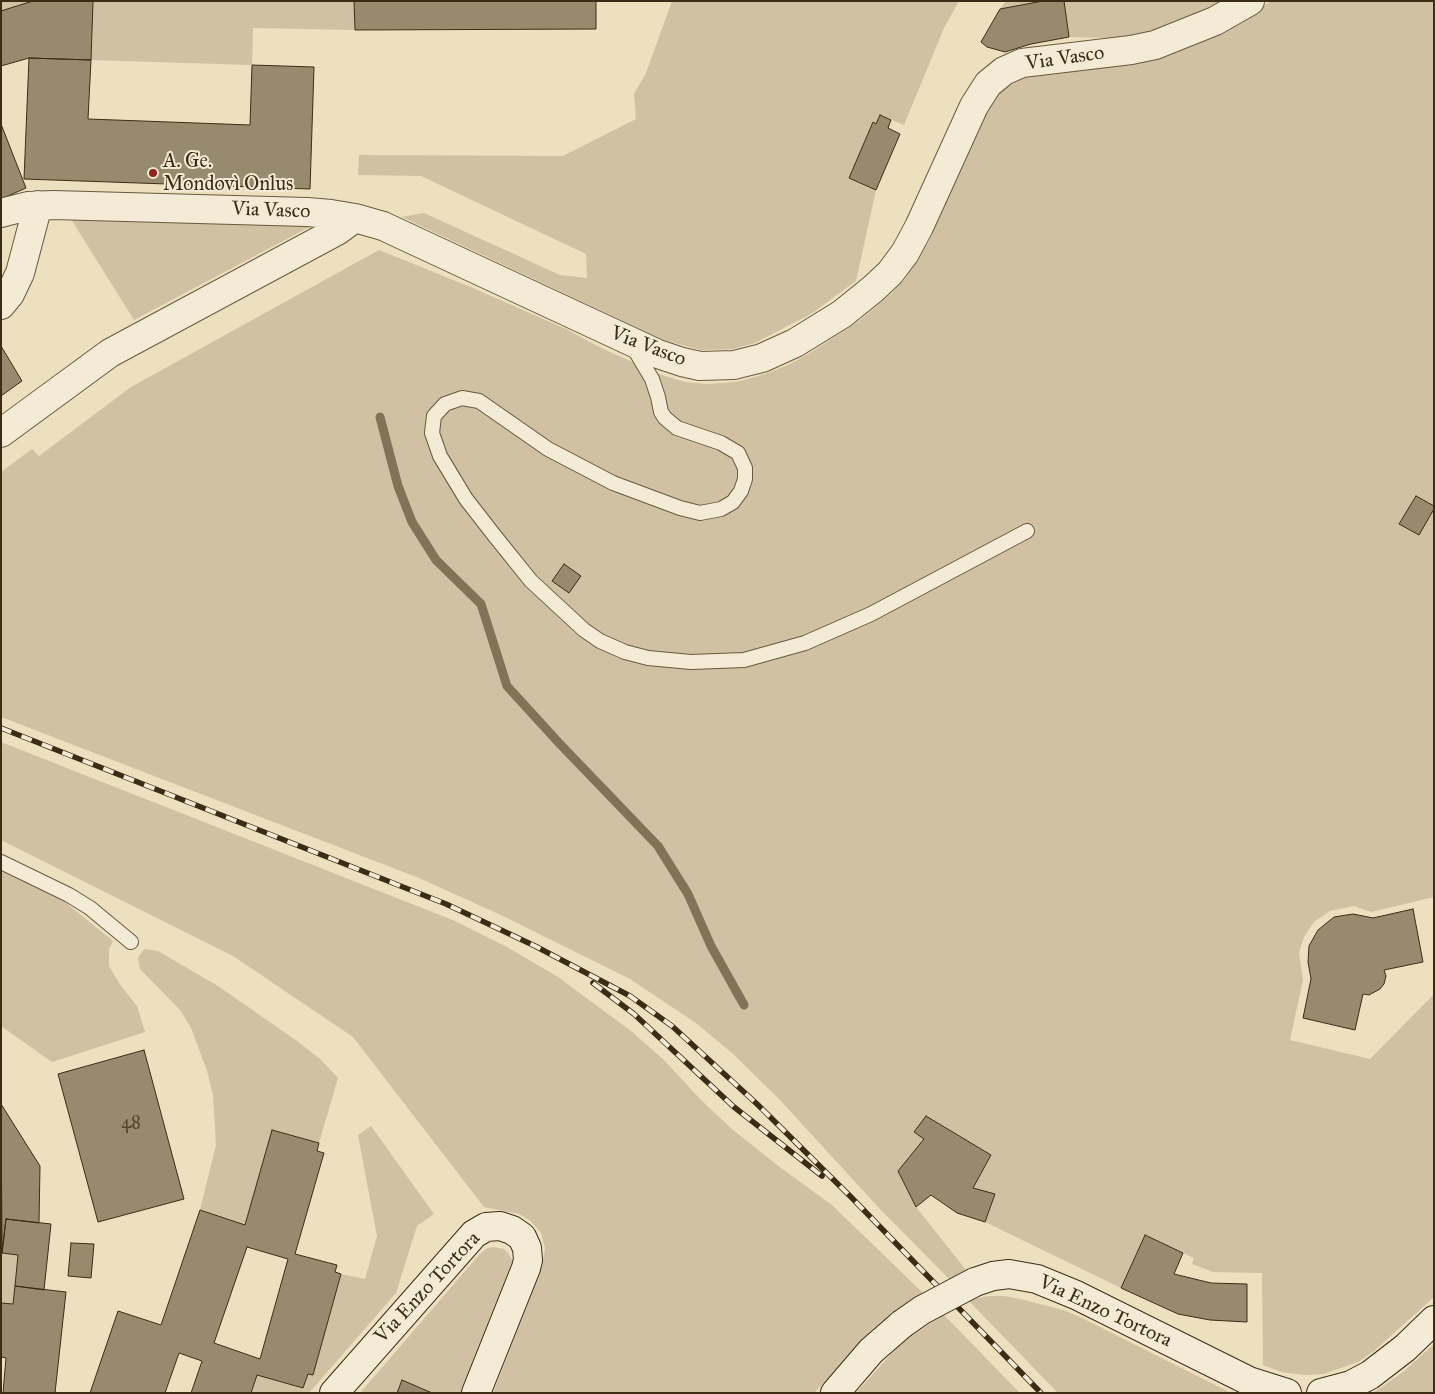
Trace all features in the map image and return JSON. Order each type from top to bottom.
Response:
[{"type":"street","name":"Via Vasco","points":[[1,213],[16,208],[38,205],[307,212],[355,218],[383,226],[658,354],[682,362],[713,366],[734,365],[753,361],[795,344],[842,314],[873,290],[899,262],[919,227],[974,106],[988,84],[1004,71],[1022,63],[1132,50],[1155,45],[1215,21],[1250,1]]},
{"type":"street","points":[[1,305],[10,294],[20,273],[38,205]]},
{"type":"street","points":[[1,433],[110,353],[336,231],[355,218]]},
{"type":"street","name":"Via Enzo Tortora","points":[[334,1393],[474,1234],[486,1227],[500,1226],[512,1230],[522,1237],[527,1248],[528,1260],[476,1393]]},
{"type":"street","name":"Via Enzo Tortora","points":[[834,1393],[870,1351],[902,1324],[929,1306],[975,1282],[993,1276],[1009,1274],[1037,1279],[1076,1295],[1249,1381],[1287,1393]]},
{"type":"street","points":[[1321,1393],[1345,1387],[1370,1375],[1405,1348],[1434,1320]]},
{"type":"lane","points":[[630,342],[652,379],[661,412],[665,418],[677,428],[721,443],[738,453],[745,468],[745,479],[741,491],[733,502],[721,510],[700,513],[680,508],[613,483],[548,449],[479,401],[462,398],[445,404],[434,416],[432,433],[440,456],[466,499],[531,581],[584,630],[600,641],[625,652],[648,658],[691,662],[744,660],[805,643],[871,614],[1027,531]]},
{"type":"lane","points":[[1,862],[69,895],[90,908],[132,942]]},
{"type":"shaded area","points":[[1,1],[33,1],[1,11]]},
{"type":"shaded area","points":[[93,1],[354,1],[355,30],[253,28],[252,65],[91,60]]},
{"type":"shaded area","points":[[672,1],[959,1],[944,28],[904,125],[880,115],[876,124],[873,123],[849,178],[876,190],[856,281],[811,314],[755,343],[732,349],[701,350],[663,340],[402,217],[424,213],[560,275],[587,278],[586,254],[421,176],[358,175],[359,155],[563,156],[636,119],[634,94],[646,73]]},
{"type":"shaded area","points":[[1006,1],[1043,1],[1000,9]]},
{"type":"shaded area","points":[[1064,1],[1227,1],[1156,31],[1110,38],[1069,37]]},
{"type":"shaded area","points":[[1271,1],[1434,1],[1434,897],[1371,912],[1354,906],[1330,911],[1314,922],[1304,937],[1299,953],[1303,980],[1290,1040],[1370,1059],[1434,994],[1434,1297],[1374,1351],[1358,1362],[1324,1374],[1304,1375],[1281,1372],[1263,1365],[1262,1273],[1213,1272],[1192,1264],[1194,1258],[1145,1235],[1121,1288],[985,1222],[995,1194],[973,1188],[991,1155],[927,1116],[915,1132],[924,1139],[898,1171],[916,1207],[966,1270],[949,1279],[880,1209],[779,1099],[732,1053],[696,1023],[630,979],[503,916],[419,878],[1,717],[1,472],[32,449],[39,456],[131,387],[379,250],[473,288],[566,329],[603,349],[662,375],[685,382],[706,384],[736,382],[765,374],[788,365],[808,354],[859,321],[890,295],[905,279],[929,241],[983,116],[994,98],[1004,89],[1027,77],[1132,63],[1244,18]]},
{"type":"shaded area","points":[[69,216],[317,223],[134,320]]},
{"type":"shaded area","points":[[1,742],[455,921],[507,947],[558,977],[631,1031],[664,1060],[701,1100],[733,1130],[832,1205],[923,1293],[874,1328],[814,1393],[493,1393],[542,1266],[545,1248],[541,1233],[531,1221],[519,1214],[484,1207],[353,1037],[233,956],[1,840]]},
{"type":"shaded area","points":[[1,871],[65,902],[113,941],[109,949],[109,966],[121,986],[137,1006],[145,1032],[52,1062],[1,1026]]},
{"type":"shaded area","points":[[144,949],[158,951],[218,986],[297,1041],[320,1059],[338,1078],[319,1143],[272,1130],[245,1225],[200,1210],[216,1145],[213,1095],[207,1071],[192,1030],[181,1011],[140,969],[138,958]]},
{"type":"shaded area","points":[[371,1126],[434,1214],[417,1226],[396,1293],[309,1393],[251,1393],[257,1375],[303,1388],[308,1374],[313,1375],[341,1274],[365,1279],[377,1236],[358,1135]]},
{"type":"shaded area","points":[[492,1247],[504,1249],[508,1253],[512,1260],[512,1267],[461,1393],[360,1393],[479,1255]]},
{"type":"shaded area","points":[[1,1253],[18,1255],[13,1304],[1,1303]]},
{"type":"shaded area","points":[[989,1296],[1020,1299],[1063,1310],[1231,1393],[1058,1393],[968,1300]]},
{"type":"shaded area","points":[[943,1314],[1020,1393],[856,1393],[901,1343]]},
{"type":"shaded area","points":[[1434,1344],[1434,1393],[1373,1393],[1403,1372]]},
{"type":"building","points":[[33,1],[93,1],[91,60],[29,58],[1,66],[1,11]]},
{"type":"building","points":[[354,1],[596,1],[596,29],[355,30]]},
{"type":"building","points":[[1043,1],[1064,1],[1069,37],[1031,44],[1005,52],[987,47],[981,42],[1000,9]]},
{"type":"building","points":[[29,58],[91,60],[88,119],[250,125],[252,65],[314,67],[310,189],[24,179]]},
{"type":"building","points":[[880,115],[891,120],[888,128],[900,134],[876,190],[849,178],[873,122],[876,124]]},
{"type":"building","points":[[1,124],[26,188],[1,199]]},
{"type":"building","points":[[1,346],[22,381],[1,396]]},
{"type":"building","points":[[1416,496],[1434,506],[1419,535],[1399,524]]},
{"type":"building","points":[[564,564],[581,576],[569,593],[552,581]]},
{"type":"building","points":[[1413,909],[1423,962],[1384,970],[1386,976],[1384,984],[1380,989],[1369,995],[1363,994],[1355,1030],[1303,1018],[1311,979],[1308,962],[1309,946],[1318,930],[1334,917],[1353,914],[1373,918]]},
{"type":"building","points":[[144,1050],[184,1199],[98,1222],[58,1074]]},
{"type":"building","points":[[1,1104],[40,1166],[39,1223],[6,1219],[2,1253]]},
{"type":"building","points":[[926,1116],[991,1155],[973,1188],[995,1194],[985,1222],[957,1213],[931,1195],[916,1207],[898,1171],[924,1139],[914,1132]]},
{"type":"building","points":[[272,1130],[319,1143],[317,1151],[324,1153],[295,1254],[337,1265],[335,1272],[341,1274],[313,1375],[308,1374],[303,1388],[257,1375],[251,1393],[191,1393],[202,1361],[179,1353],[165,1393],[90,1393],[118,1311],[161,1325],[200,1210],[245,1225]],"holes":[[[247,1247],[288,1259],[260,1359],[214,1343]]]},
{"type":"building","points":[[6,1219],[51,1224],[44,1290],[15,1286],[18,1255],[2,1253]]},
{"type":"building","points":[[1145,1235],[1183,1253],[1174,1274],[1211,1283],[1247,1284],[1247,1322],[1210,1320],[1178,1314],[1121,1288]]},
{"type":"building","points":[[71,1243],[94,1244],[91,1278],[68,1276]]},
{"type":"building","points":[[15,1286],[66,1292],[55,1393],[3,1393],[6,1358],[1,1357],[1,1303],[13,1304]]},
{"type":"building","points":[[402,1380],[432,1393],[397,1393]]},
{"type":"waterway","points":[[380,417],[398,486],[412,522],[436,560],[481,604],[507,686],[658,846],[688,894],[711,946],[744,1005]]},
{"type":"railway","points":[[1,728],[446,904],[535,946],[630,996],[672,1026],[757,1104],[852,1198],[1041,1393]]},
{"type":"railway","points":[[593,983],[634,1014],[734,1107],[822,1176]]},
{"type":"place","name":"A. Ge. Mondovì Onlus","points":[[153,173]]}]
